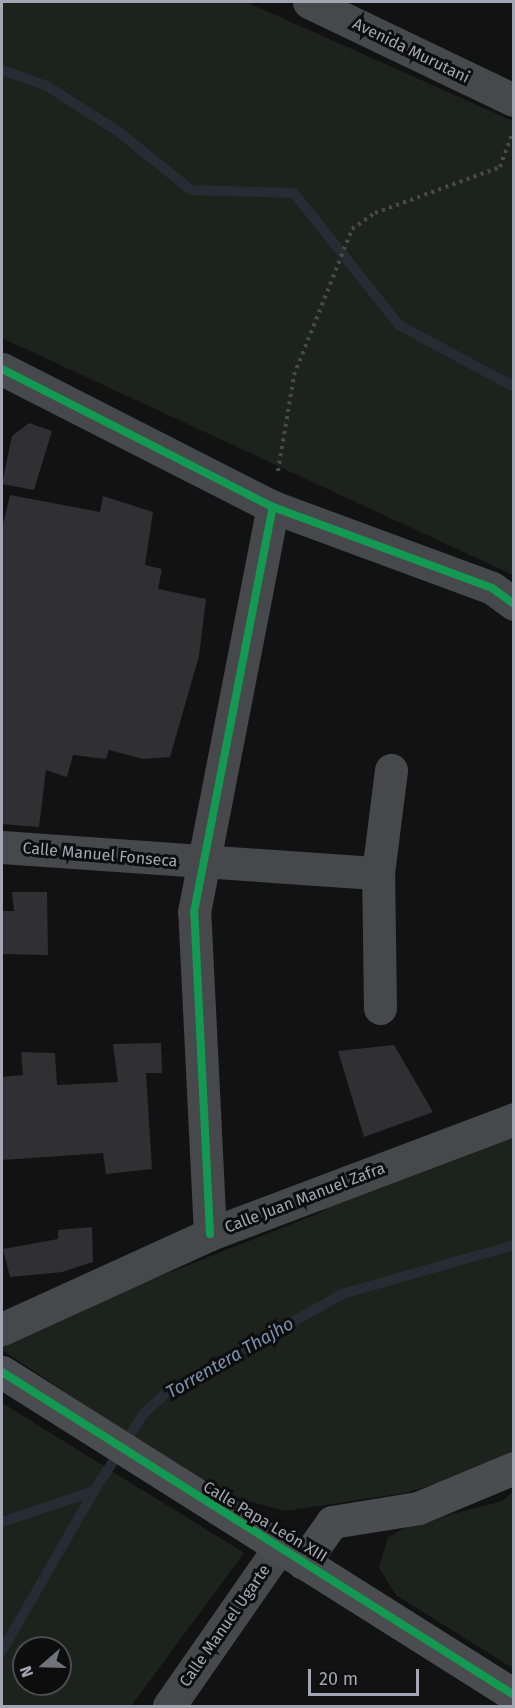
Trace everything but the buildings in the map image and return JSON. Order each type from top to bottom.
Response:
[{"type":"street","name":"Avenida Murutani","points":[[309,2],[513,100]]},
{"type":"street","points":[[2,369],[273,507],[492,588],[513,604]]},
{"type":"street","points":[[210,1234],[194,912],[200,863],[273,507]]},
{"type":"street","points":[[380,1008],[378,873],[391,770]]},
{"type":"street","name":"Calle Manuel Fonseca","points":[[2,847],[200,863],[378,873]]},
{"type":"street","name":"Calle Juan Manuel Zafra","points":[[2,1329],[210,1234],[513,1119]]},
{"type":"street","name":"Calle Papa León XIII","points":[[2,1372],[103,1435],[167,1480],[292,1554],[513,1695]]},
{"type":"street","name":"Calle Manuel Ugarte","points":[[169,1707],[292,1554],[332,1522],[418,1508],[513,1468]]},
{"type":"path","points":[[273,507],[294,375],[352,229],[375,213],[500,167],[513,130]]},
{"type":"shaded area","points":[[2,2],[246,2],[513,121],[513,575],[2,338]]},
{"type":"shaded area","points":[[513,1133],[513,1451],[492,1467],[405,1493],[285,1511],[216,1492],[2,1350],[2,1339],[322,1212],[344,1193],[421,1163],[435,1167]]},
{"type":"shaded area","points":[[2,1403],[244,1553],[131,1706],[2,1706]]},
{"type":"shaded area","points":[[513,1492],[513,1668],[396,1595],[379,1568],[388,1537],[411,1525],[502,1501]]},
{"type":"waterway","points":[[2,70],[47,86],[119,132],[191,190],[294,193],[399,325],[514,387]]},
{"type":"waterway","name":"Torrentera Thajho","points":[[2,1651],[94,1491],[144,1413],[167,1392],[342,1294],[514,1245]]},
{"type":"waterway","points":[[2,1522],[94,1491]]},
{"type":"cycle path","points":[[2,369],[273,507],[492,588],[514,604]]},
{"type":"cycle path","points":[[210,1234],[194,912],[273,507]]},
{"type":"cycle path","points":[[2,1372],[514,1695]]}]
